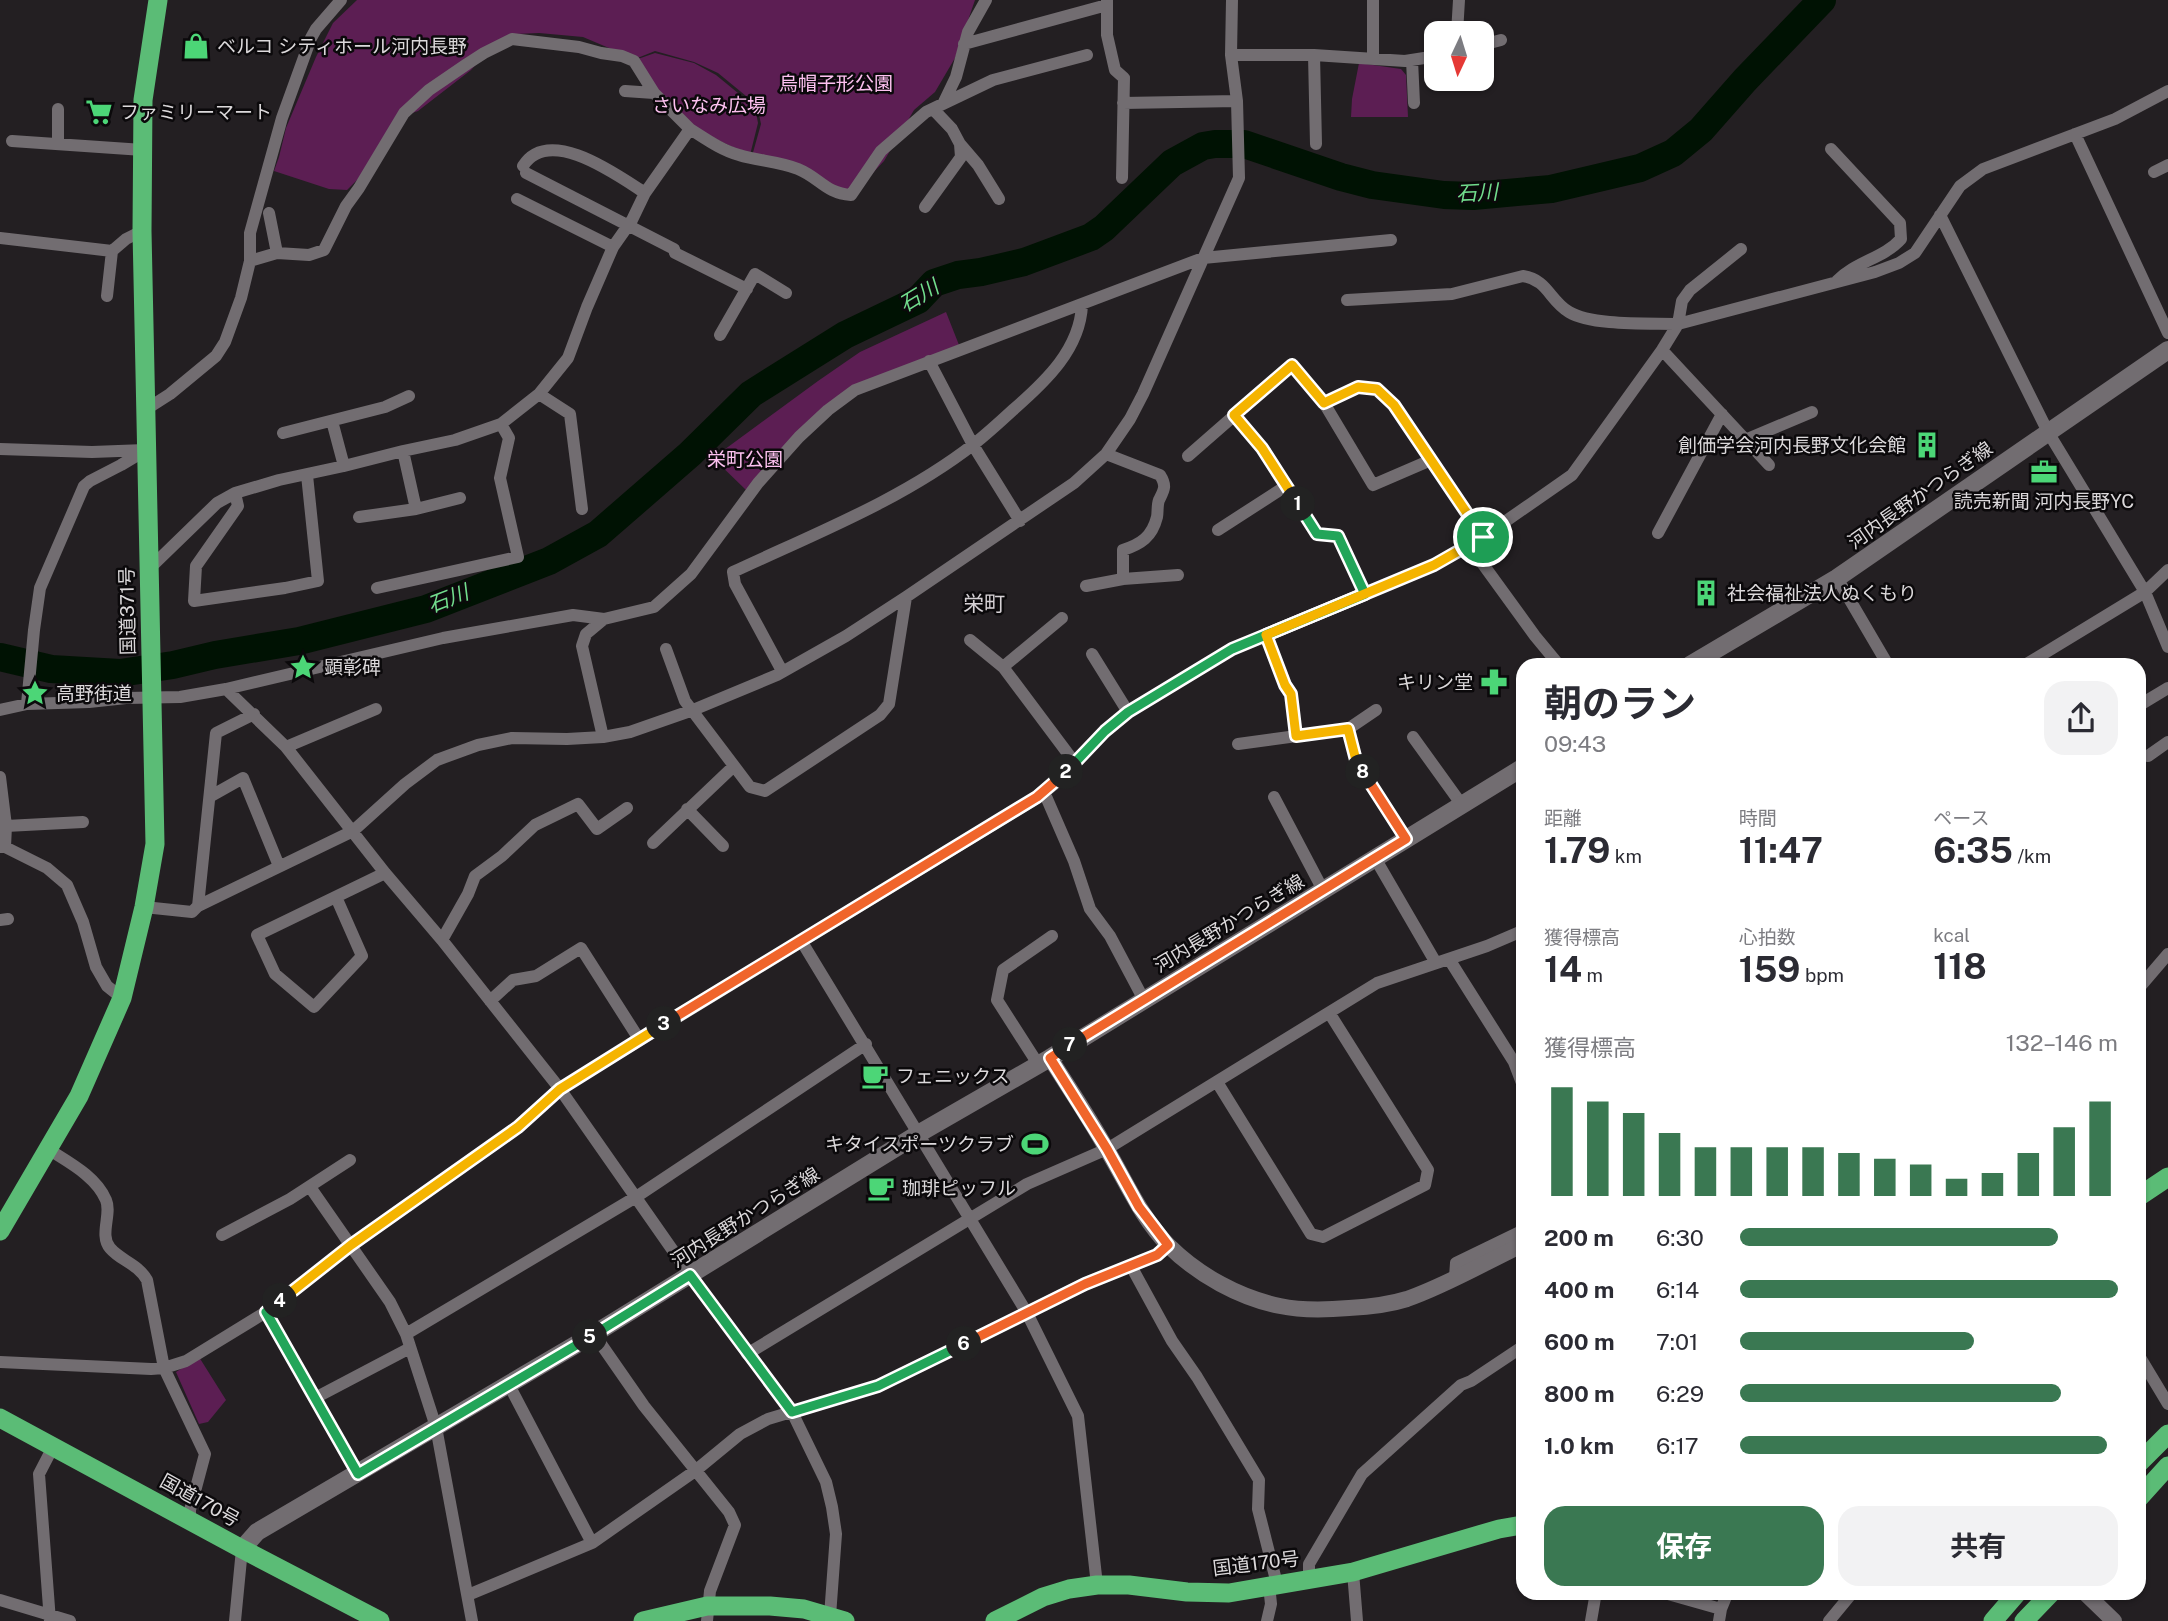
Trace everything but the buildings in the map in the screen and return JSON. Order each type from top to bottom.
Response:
[{"type":"highway","name":"国道371号","points":[[0,1231],[79,1096],[122,998],[144,907],[155,844],[142,231],[143,100],[155,2]]},
{"type":"highway","points":[[2146,1192],[2168,1177]]},
{"type":"highway","name":"国道170号","points":[[0,1418],[380,1621]]},
{"type":"highway","points":[[2146,1456],[2168,1434]]},
{"type":"highway","points":[[2146,1490],[2168,1466]]},
{"type":"highway","name":"国道170号","points":[[995,1621],[1043,1597],[1069,1589],[1097,1585],[1129,1585],[1187,1592],[1228,1593],[1353,1572],[1516,1526]]},
{"type":"highway","points":[[1993,1621],[2011,1600]]},
{"type":"highway","points":[[2024,1621],[2044,1600]]},
{"type":"highway","points":[[643,1621],[771,1606],[804,1609],[837,1618]]},
{"type":"main road","name":"河内長野かつらぎ線","points":[[1702,658],[1837,579],[2168,350]]},
{"type":"main road","name":"河内長野かつらぎ線","points":[[242,1549],[257,1532],[594,1334],[1516,772]]},
{"type":"street","points":[[145,410],[170,394],[222,350],[241,298],[250,261],[250,233],[289,99],[311,38],[341,0]]},
{"type":"street","points":[[938,106],[956,77],[968,32],[986,0]]},
{"type":"street","points":[[144,907],[192,912],[198,906],[353,831],[405,784],[437,760],[447,756],[478,745],[512,738],[567,739],[630,732],[693,710],[782,671],[846,636],[1074,483],[1106,454],[1143,394],[1239,178],[1237,101],[1231,55],[1231,0]]},
{"type":"street","points":[[1373,0],[1373,59]]},
{"type":"street","points":[[1458,21],[1459,0]]},
{"type":"street","points":[[964,44],[1107,3],[1107,36],[1115,70],[1124,78],[1122,178]]},
{"type":"street","points":[[250,261],[277,253],[309,255],[324,250],[346,206],[404,113],[429,90],[484,52],[512,39],[579,47],[634,61],[653,93],[691,129],[718,146],[737,155],[793,167],[806,172],[836,194],[850,195],[881,151],[938,106],[993,80],[1087,55]]},
{"type":"street","points":[[1494,42],[1501,40]]},
{"type":"street","points":[[1231,55],[1314,55],[1412,60],[1424,58]]},
{"type":"street","points":[[1314,55],[1316,144]]},
{"type":"street","points":[[1412,60],[1414,103]]},
{"type":"street","points":[[1347,300],[1452,294],[1524,276],[1535,278],[1556,303],[1572,314],[1599,321],[1678,324],[1899,263],[1915,253],[1960,186],[1983,169],[2115,119],[2168,90]]},
{"type":"street","points":[[625,91],[653,93]]},
{"type":"street","points":[[1124,103],[1237,101]]},
{"type":"street","points":[[938,106],[960,144],[978,165],[999,199]]},
{"type":"street","points":[[58,109],[58,144]]},
{"type":"street","points":[[150,568],[217,503],[234,493],[403,450],[455,440],[501,424],[539,394],[568,358],[613,247],[632,220],[645,193],[691,129]]},
{"type":"street","points":[[2075,134],[2168,333]]},
{"type":"street","points":[[12,141],[143,150]]},
{"type":"street","points":[[925,207],[961,157],[960,144]]},
{"type":"street","points":[[645,193],[598,163],[562,151],[548,149],[537,153],[528,158],[525,170],[747,289]]},
{"type":"street","points":[[1831,149],[1900,223],[1901,239],[1894,247],[1847,270],[1835,282]]},
{"type":"street","points":[[2154,172],[2168,165]]},
{"type":"street","points":[[517,198],[613,247]]},
{"type":"street","points":[[269,213],[277,253]]},
{"type":"street","points":[[1940,215],[2048,432],[2145,592],[2168,647]]},
{"type":"street","points":[[107,296],[112,251],[126,239],[142,231]]},
{"type":"street","points":[[0,710],[27,705],[180,697],[226,689],[443,638],[573,615],[604,619],[654,607],[691,574],[758,483],[799,436],[856,390],[1203,258],[1391,240]]},
{"type":"street","points":[[1,241],[112,251]]},
{"type":"street","points":[[0,1362],[164,1368],[186,1361],[266,1312],[351,1245],[518,1127],[560,1089],[1044,792],[1058,781],[1105,731],[1128,712],[1232,649],[1434,565],[1483,537],[1572,475],[1678,324],[1682,301],[1690,290],[1741,249]]},
{"type":"street","points":[[720,335],[755,274],[786,293]]},
{"type":"street","points":[[782,671],[735,584],[733,572],[870,508],[915,483],[973,445],[1060,364],[1081,323],[1082,305]]},
{"type":"street","points":[[1662,349],[1769,465]]},
{"type":"street","points":[[929,361],[973,445],[1020,521]]},
{"type":"street","points":[[1188,456],[1292,365],[1324,403],[1373,485],[1431,460]]},
{"type":"street","points":[[1324,403],[1358,387],[1377,389],[1394,405],[1483,537]]},
{"type":"street","points":[[539,394],[570,414],[582,509]]},
{"type":"street","points":[[283,433],[385,407],[409,396]]},
{"type":"street","points":[[1745,440],[1812,412]]},
{"type":"street","points":[[1658,533],[1722,414]]},
{"type":"street","points":[[1234,415],[1262,448],[1317,534],[1338,536],[1365,594]]},
{"type":"street","points":[[332,421],[344,466]]},
{"type":"street","points":[[377,588],[518,557],[500,478],[509,438],[501,424]]},
{"type":"street","points":[[0,449],[92,452],[146,450]]},
{"type":"street","points":[[27,705],[40,588],[84,486],[146,450]]},
{"type":"street","points":[[403,450],[416,509]]},
{"type":"street","points":[[1106,454],[1160,475],[1164,482],[1165,493],[1159,501],[1157,517],[1149,536],[1138,545],[1123,550],[1123,579]]},
{"type":"street","points":[[234,493],[237,506],[196,566],[194,601],[318,581],[307,475]]},
{"type":"street","points":[[1218,530],[1286,486]]},
{"type":"street","points":[[359,517],[416,509],[460,498]]},
{"type":"street","points":[[1469,545],[1553,658]]},
{"type":"street","points":[[2037,658],[2145,592],[2168,570]]},
{"type":"street","points":[[1086,586],[1123,579],[1178,575]]},
{"type":"street","points":[[1837,579],[1884,658]]},
{"type":"street","points":[[666,649],[685,701],[750,787],[765,791],[880,715],[889,704],[906,597]]},
{"type":"street","points":[[1003,667],[1062,618]]},
{"type":"street","points":[[603,737],[582,646],[586,634],[604,619]]},
{"type":"street","points":[[1266,635],[1291,694],[1296,736]]},
{"type":"street","points":[[970,640],[1003,667],[1075,763]]},
{"type":"street","points":[[1092,654],[1128,712]]},
{"type":"street","points":[[2146,701],[2168,688]]},
{"type":"street","points":[[226,689],[286,747],[560,1089],[690,1275],[792,1412],[826,1482],[832,1507],[836,1534],[837,1618]]},
{"type":"street","points":[[286,747],[376,709]]},
{"type":"street","points":[[1238,744],[1348,729],[1376,710]]},
{"type":"street","points":[[198,906],[216,733],[254,714]]},
{"type":"street","points":[[1348,729],[1357,764],[1406,839]]},
{"type":"street","points":[[1413,737],[1462,805]]},
{"type":"street","points":[[2148,756],[2168,742]]},
{"type":"street","points":[[653,843],[734,765]]},
{"type":"street","points":[[0,777],[6,826],[3,847],[47,868],[67,885],[83,922],[96,967],[107,986],[122,998]]},
{"type":"street","points":[[211,796],[243,778],[279,866]]},
{"type":"street","points":[[1044,792],[1074,861],[1090,909],[1110,936],[1143,1000]]},
{"type":"street","points":[[1274,797],[1323,890]]},
{"type":"street","points":[[442,940],[475,876],[502,856],[535,825],[578,804],[597,829],[627,808]]},
{"type":"street","points":[[687,809],[723,846]]},
{"type":"street","points":[[6,826],[83,822]]},
{"type":"street","points":[[1375,858],[1436,963]]},
{"type":"street","points":[[336,897],[362,956],[314,1007],[275,974],[257,935],[385,873]]},
{"type":"street","points":[[747,1354],[1027,1184],[1107,1149],[1377,984],[1516,933]]},
{"type":"street","points":[[1052,936],[1003,970],[997,1000],[1107,1149],[1139,1207],[1168,1245],[1200,1272],[1256,1300],[1281,1307],[1307,1310],[1362,1308],[1406,1299],[1516,1248]]},
{"type":"street","points":[[802,942],[1027,1313],[1078,1416],[1097,1585]]},
{"type":"street","points":[[490,1001],[513,981],[536,976],[581,948],[639,1039]]},
{"type":"street","points":[[1449,959],[1516,1057]]},
{"type":"street","points":[[2146,981],[2166,961]]},
{"type":"street","points":[[1217,1082],[1311,1234],[1324,1237],[1425,1185],[1428,1170],[1330,1014]]},
{"type":"street","points":[[406,1335],[636,1197],[866,1044]]},
{"type":"street","points":[[48,1149],[84,1172],[106,1201],[106,1241],[111,1250],[142,1270],[148,1280],[164,1368],[205,1454],[190,1510],[190,1520]]},
{"type":"street","points":[[222,1235],[310,1187],[350,1160]]},
{"type":"street","points":[[310,1187],[390,1302],[406,1335],[436,1427],[472,1621]]},
{"type":"street","points":[[1455,1277],[1456,1263],[1516,1234]]},
{"type":"street","points":[[468,1595],[592,1543],[695,1471],[740,1434],[768,1419],[878,1386],[1085,1284],[1157,1255],[1168,1245]]},
{"type":"street","points":[[1131,1266],[1172,1341],[1259,1480],[1258,1509],[1273,1585],[1267,1621]]},
{"type":"street","points":[[266,1312],[358,1474]]},
{"type":"street","points":[[594,1334],[645,1406],[729,1512],[735,1525],[710,1591],[707,1614]]},
{"type":"street","points":[[315,1398],[410,1348]]},
{"type":"street","points":[[1309,1579],[1309,1564],[1362,1474],[1461,1385],[1516,1351]]},
{"type":"street","points":[[2146,1367],[2168,1404]]},
{"type":"street","points":[[509,1385],[592,1543]]},
{"type":"street","points":[[50,1618],[39,1474],[54,1445]]},
{"type":"street","points":[[235,1621],[242,1549]]},
{"type":"street","points":[[1353,1572],[1357,1621]]},
{"type":"street","points":[[0,1600],[50,1618],[70,1621]]},
{"type":"street","points":[[1591,1621],[1594,1600]]},
{"type":"street","points":[[1682,1600],[1720,1615]]},
{"type":"street","points":[[1829,1621],[1846,1600]]},
{"type":"street","points":[[2092,1600],[2114,1621]]},
{"type":"green space","name":"烏帽子形公園","points":[[357,0],[975,0],[955,58],[935,92],[914,110],[884,161],[853,194],[752,156],[761,124],[757,105],[718,73],[694,62],[655,51],[635,59],[583,37],[539,33],[515,34],[489,50],[471,70],[418,111],[400,117],[359,178],[347,190],[329,189],[274,171],[286,128],[316,57],[333,23]]},
{"type":"green space","name":"さいなみ広場","points":[[655,53],[694,63],[716,75],[755,107],[758,123],[750,155],[694,129],[655,91],[635,60]]},
{"type":"green space","points":[[1359,63],[1401,69],[1406,75],[1408,117],[1351,117]]},
{"type":"green space","name":"栄町公園","points":[[946,312],[959,345],[854,385],[746,490],[713,458],[860,352]]},
{"type":"green space","points":[[199,1357],[226,1400],[208,1422],[199,1424],[176,1372]]},
{"type":"waterway","name":"石川","points":[[0,657],[51,669],[120,673],[299,641],[426,609],[549,561],[598,534],[690,454],[751,394],[845,335],[918,300],[934,283],[958,275],[1024,262],[1091,237],[1104,228],[1172,163],[1203,146],[1244,144],[1372,185],[1444,195],[1473,196],[1551,189],[1640,168],[1673,153],[1701,130],[1822,0]]},
{"type":"place","name":"ベルコ シティホール河内長野","points":[[196,46]]},
{"type":"place","name":"ファミリーマート","points":[[99,112]]},
{"type":"place","name":"創価学会河内長野文化会館","points":[[1927,445]]},
{"type":"place","name":"読売新聞 河内長野YC","points":[[2044,472]]},
{"type":"place","name":"社会福祉法人ぬくもり","points":[[1706,593]]},
{"type":"place","name":"顕彰碑","points":[[303,667]]},
{"type":"place","name":"キリン堂","points":[[1494,682]]},
{"type":"place","name":"高野街道","points":[[35,693]]},
{"type":"place","name":"フェニックス","points":[[875,1076]]},
{"type":"place","name":"キタイスポーツクラブ","points":[[1035,1144]]},
{"type":"place","name":"珈琲ピッフル","points":[[881,1188]]},
{"type":"district","name":"栄町","points":[[984,604]]},
{"type":"route","points":[[1292,365],[1324,403],[1358,387],[1377,389],[1394,405],[1483,537],[1401,580],[1266,635],[1291,694],[1296,736],[1348,729],[1357,764],[1406,839],[1050,1058],[1107,1149],[1139,1207],[1168,1245],[1157,1255],[1085,1284],[878,1386],[792,1412],[690,1275],[358,1474],[266,1312],[351,1245],[518,1127],[560,1089],[1037,797],[1058,781],[1105,731],[1128,712],[1232,649],[1365,594],[1338,536],[1317,534],[1262,448],[1234,415],[1292,365]]}]
